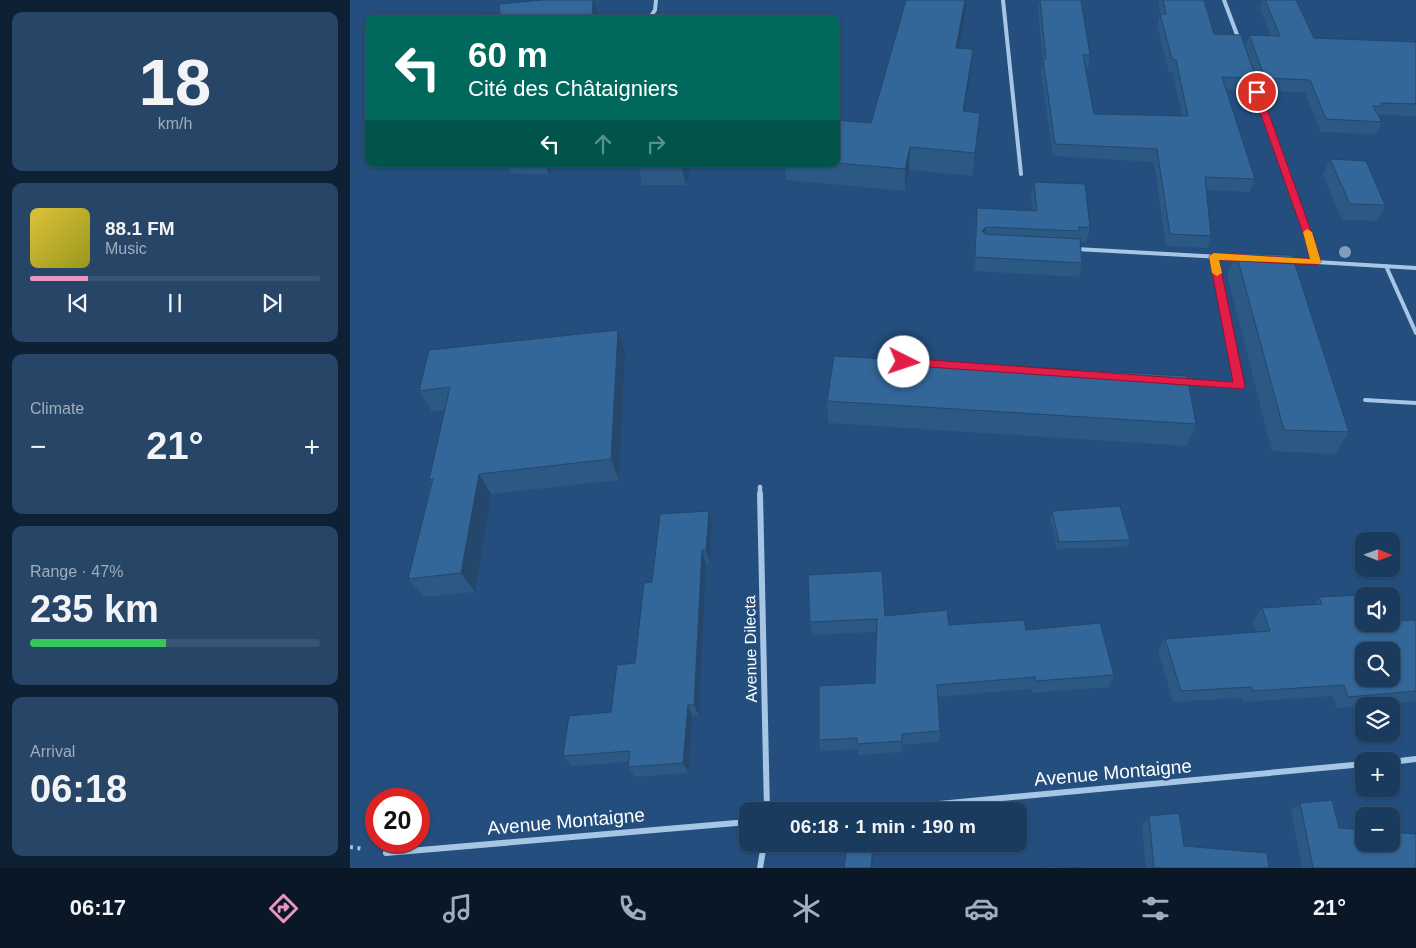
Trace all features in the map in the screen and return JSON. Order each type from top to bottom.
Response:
[{"type":"street","points":[[652,15],[655,10],[656,0]]},
{"type":"street","points":[[1003,0],[1021,174]]},
{"type":"street","points":[[1224,0],[1240,46]]},
{"type":"street","points":[[1250,74],[1310,239]]},
{"type":"street","name":"Avenue Dilecta","points":[[760,487],[767,802]]},
{"type":"street","points":[[1400,761],[1416,759]]},
{"type":"street","name":"Avenue Montaigne","points":[[961,802],[1355,765]]},
{"type":"street","name":"Avenue Montaigne","points":[[430,849],[739,823]]},
{"type":"street","points":[[760,868],[763,852]]},
{"type":"lane","points":[[1310,239],[1316,262]]},
{"type":"lane","points":[[1074,249],[1242,258]]},
{"type":"lane","points":[[1180,382],[1240,386],[1214,256]]},
{"type":"lane","points":[[1288,260],[1416,268]]},
{"type":"lane","points":[[1386,266],[1416,333]]},
{"type":"lane","points":[[1364,400],[1416,403]]},
{"type":"building","points":[[542,0],[593,0],[592,15],[475,15],[500,13],[499,4]]},
{"type":"building","points":[[906,0],[965,0],[956,48],[973,49],[963,111],[980,113],[975,153],[910,147],[905,169],[840,163],[840,120],[871,123]]},
{"type":"building","points":[[1040,0],[1081,0],[1090,55],[1083,55],[1094,114],[1188,116],[1176,60],[1172,59],[1160,14],[1166,14],[1163,0],[1204,0],[1214,34],[1241,35],[1256,78],[1222,77],[1255,179],[1205,177],[1211,236],[1170,234],[1157,149],[1055,144],[1043,59],[1046,59]]},
{"type":"building","points":[[1265,0],[1296,0],[1314,38],[1416,42],[1416,104],[1381,103],[1383,106],[1373,106],[1382,122],[1326,119],[1310,80],[1265,78],[1249,35],[1280,36]]},
{"type":"building","points":[[1330,159],[1366,161],[1385,205],[1350,204]]},
{"type":"building","points":[[639,167],[683,167],[682,169],[639,169]]},
{"type":"building","points":[[1034,182],[1085,184],[1090,228],[1079,227],[1079,231],[986,227],[982,231],[985,234],[1080,239],[1082,263],[975,257],[977,208],[1037,211]]},
{"type":"building","points":[[1236,253],[1292,255],[1349,432],[1284,430]]},
{"type":"building","points":[[618,330],[611,459],[479,474],[461,573],[408,579],[433,479],[429,480],[450,387],[419,391],[429,350]]},
{"type":"building","points":[[834,356],[1187,376],[1196,424],[827,401]]},
{"type":"building","points":[[1120,506],[1130,540],[1059,542],[1052,511]]},
{"type":"building","points":[[709,511],[706,550],[702,550],[694,705],[688,705],[683,763],[628,767],[630,751],[563,756],[569,716],[611,712],[617,665],[635,663],[644,583],[652,582],[660,514]]},
{"type":"building","points":[[882,571],[885,616],[947,610],[949,625],[1024,620],[1026,630],[1100,623],[1114,675],[1036,681],[1035,677],[937,685],[940,731],[902,734],[902,741],[857,744],[857,738],[819,740],[819,686],[875,683],[877,619],[810,622],[808,575]]},
{"type":"building","points":[[1355,595],[1355,632],[1400,632],[1400,621],[1416,620],[1416,691],[1348,697],[1344,685],[1253,691],[1251,687],[1181,691],[1165,639],[1270,631],[1262,608],[1322,604],[1319,597]]},
{"type":"building","points":[[1332,800],[1339,828],[1355,829],[1355,852],[1400,852],[1400,833],[1416,834],[1416,868],[1313,868],[1300,803]]},
{"type":"building","points":[[1179,813],[1184,846],[1267,853],[1269,868],[1154,868],[1149,816]]},
{"type":"building","points":[[846,852],[872,852],[871,868],[844,868]]},
{"type":"building","points":[[1048,866],[1081,868],[1048,868]]},
{"type":"slow traffic","points":[[1217,273],[1214,256],[1316,262],[1307,232]]},
{"type":"route","points":[[904,362],[1240,386],[1214,256],[1316,262],[1310,239],[1257,92]]}]
